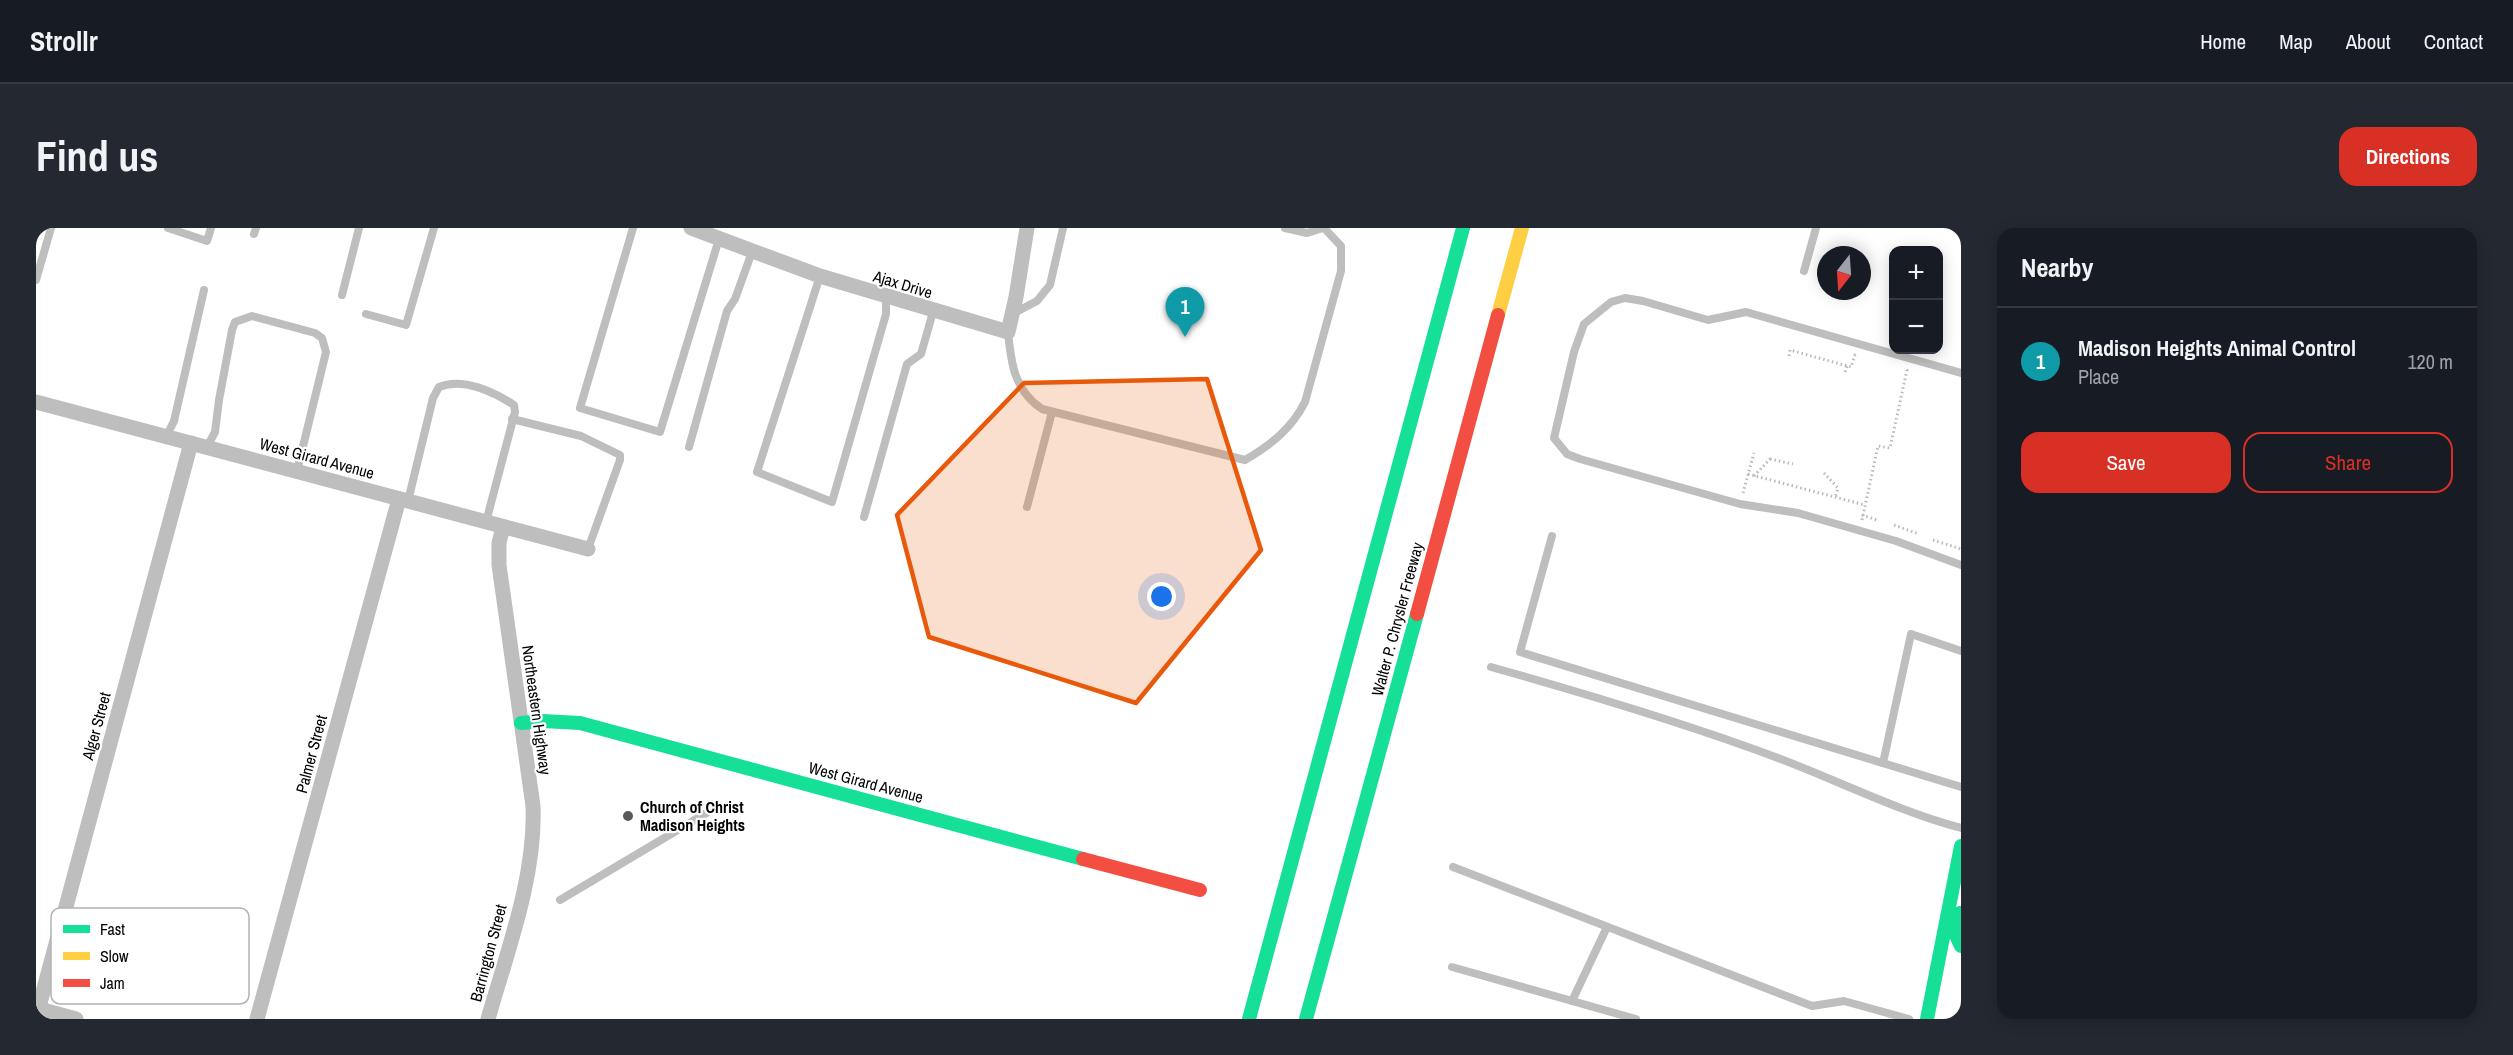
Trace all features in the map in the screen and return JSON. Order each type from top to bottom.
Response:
[{"type":"main road","points":[[1249,1019],[1463,228]]},
{"type":"main road","name":"Walter P. Chrysler Freeway","points":[[1306,1019],[1522,228]]},
{"type":"main road","name":"West Girard Avenue","points":[[522,723],[543,721],[580,723],[1200,890]]},
{"type":"main road","points":[[1927,1019],[1961,846]]},
{"type":"main road","points":[[1961,909],[1956,935],[1961,946]]},
{"type":"street","name":"Ajax Drive","points":[[691,228],[820,276],[933,312],[1008,332]]},
{"type":"street","points":[[1008,332],[1027,228]]},
{"type":"street","name":"West Girard Avenue","points":[[36,402],[588,549]]},
{"type":"street","name":"Alger Street","points":[[65,908],[191,443]]},
{"type":"street","name":"Palmer Street","points":[[257,1019],[404,500]]},
{"type":"street","name":"Northeastern Highway","points":[[503,527],[499,543],[499,565],[533,806],[534,829],[521,897]]},
{"type":"street","name":"Barrington Street","points":[[488,1019],[521,897]]},
{"type":"street","name":"Alger Street","points":[[37,1012],[51,960]]},
{"type":"street","points":[[37,1012],[76,1019]]},
{"type":"lane","points":[[36,280],[51,228]]},
{"type":"lane","points":[[168,228],[207,241],[211,228]]},
{"type":"lane","points":[[342,295],[359,228]]},
{"type":"lane","points":[[366,314],[406,325],[434,228]]},
{"type":"lane","points":[[633,228],[580,408],[660,432],[719,239]]},
{"type":"lane","points":[[1012,314],[1037,301],[1050,285],[1064,228]]},
{"type":"lane","points":[[1008,332],[1011,369],[1024,394],[1042,409],[1245,460],[1261,451],[1295,421],[1305,402],[1341,271],[1341,246],[1323,228],[1307,233],[1285,228]]},
{"type":"lane","points":[[1804,271],[1816,228]]},
{"type":"lane","points":[[689,447],[727,311],[735,299],[752,252]]},
{"type":"lane","points":[[820,276],[757,472],[832,502],[886,314],[886,297]]},
{"type":"lane","points":[[166,437],[174,421],[204,290]]},
{"type":"lane","points":[[1961,373],[1746,312],[1708,320],[1625,298],[1611,302],[1584,324],[1554,438],[1567,454],[1580,459],[1740,504],[1798,513],[1896,541],[1961,565]]},
{"type":"lane","points":[[864,517],[907,364],[921,354],[933,312]]},
{"type":"lane","points":[[207,447],[215,432],[232,330],[235,322],[252,316],[315,333],[326,344],[297,471]]},
{"type":"lane","points":[[404,500],[433,398],[439,387],[456,383],[466,384],[514,405],[486,522]]},
{"type":"lane","points":[[1027,507],[1052,412]]},
{"type":"lane","points":[[512,419],[581,436],[620,455],[588,549]]},
{"type":"lane","points":[[1552,536],[1520,652],[1961,787]]},
{"type":"lane","points":[[1883,763],[1911,634],[1961,651]]},
{"type":"lane","points":[[1491,668],[1701,732],[1788,762],[1918,816],[1961,828]]},
{"type":"lane","points":[[560,900],[713,809]]},
{"type":"lane","points":[[1453,867],[1812,1006],[1844,1001],[1909,1019]]},
{"type":"lane","points":[[1572,1001],[1607,927]]},
{"type":"lane","points":[[1452,968],[1636,1019]]},
{"type":"path","points":[[1789,356],[1790,350],[1851,367],[1855,356],[1866,358]]},
{"type":"path","points":[[1845,372],[1846,366]]},
{"type":"path","points":[[1862,521],[1878,446],[1890,448],[1907,370],[1897,367]]},
{"type":"path","points":[[1743,495],[1754,453]]},
{"type":"path","points":[[1754,476],[1771,459],[1793,464]]},
{"type":"path","points":[[1824,473],[1838,488],[1835,498]]},
{"type":"path","points":[[1748,474],[1865,505]]},
{"type":"path","points":[[1862,515],[1877,520]]},
{"type":"path","points":[[1894,525],[1919,534]]},
{"type":"path","points":[[1933,540],[1961,549]]},
{"type":"highlighted area","points":[[1207,379],[1261,550],[1136,703],[929,637],[897,515],[1024,383]]},
{"type":"traffic: fast","points":[[1249,1019],[1463,228]]},
{"type":"traffic: fast","points":[[1306,1019],[1417,614]]},
{"type":"traffic: fast","points":[[521,723],[543,721],[580,723],[1083,859]]},
{"type":"traffic: fast","points":[[1927,1019],[1961,846]]},
{"type":"traffic: fast","points":[[1960,913],[1956,935],[1961,946]]},
{"type":"traffic: slow","points":[[1498,315],[1522,228]]},
{"type":"traffic: jam","points":[[1417,614],[1498,315]]},
{"type":"traffic: jam","points":[[1083,859],[1200,890]]},
{"type":"place","name":"Madison Heights Animal Control","points":[[1185,337]]},
{"type":"place","name":"Church of Christ Madison Heights","points":[[628,816]]}]
